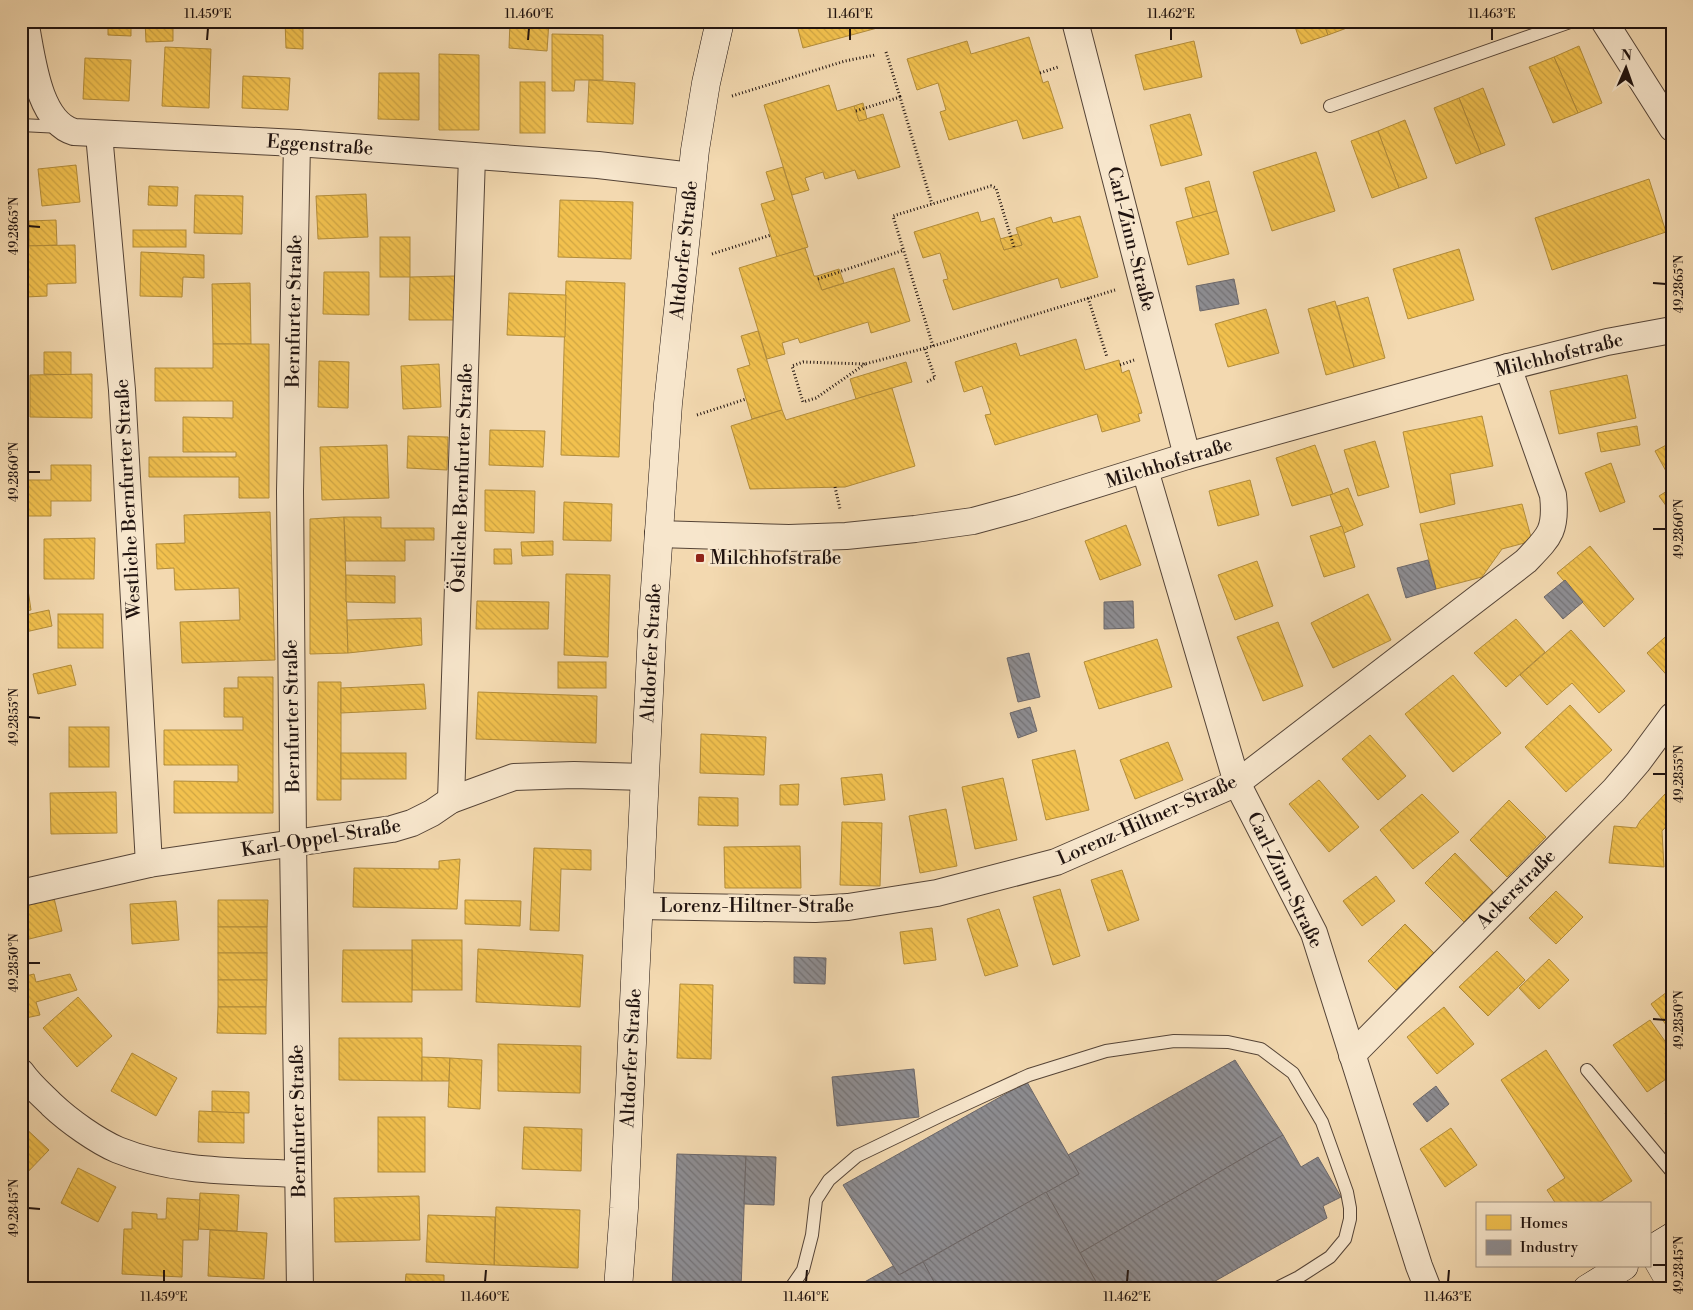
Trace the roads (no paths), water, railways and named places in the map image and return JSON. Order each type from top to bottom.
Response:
[{"type":"main road","name":"Altdorfer Straße","points":[[618,1289],[624,1208],[658,534],[673,350],[692,176],[706,83],[720,21]]},
{"type":"main road","points":[[1658,1246],[1672,1285]]},
{"type":"main road","points":[[1587,1289],[1621,1268]]},
{"type":"street","points":[[25,21],[41,97],[49,114],[62,127]]},
{"type":"street","name":"Carl-Zinn-Straße","points":[[1075,21],[1187,456]]},
{"type":"street","points":[[1604,21],[1672,128]]},
{"type":"street","name":"Eggenstraße","points":[[62,127],[74,132],[297,143],[598,165],[692,176]]},
{"type":"street","name":"Westliche Bernfurter Straße","points":[[100,134],[122,390],[149,864]]},
{"type":"street","name":"Bernfurter Straße","points":[[297,143],[290,491],[300,1289]]},
{"type":"street","name":"Östliche Bernfurter Straße","points":[[451,800],[472,156]]},
{"type":"street","name":"Milchhofstraße","points":[[658,534],[789,538],[846,536],[973,521],[1187,456],[1508,368],[1607,342],[1672,330]]},
{"type":"street","name":"Lorenz-Hiltner-Straße","points":[[639,906],[815,909],[848,907],[937,893],[1056,862],[1237,782],[1526,562],[1546,541],[1553,528],[1555,510],[1553,495],[1508,368]]},
{"type":"street","name":"Carl-Zinn-Straße","points":[[1145,470],[1237,782],[1314,932],[1428,1289]]},
{"type":"street","name":"Ackerstraße","points":[[1352,1055],[1614,790],[1638,762],[1672,716]]},
{"type":"street","name":"Karl-Oppel-Straße","points":[[21,893],[149,864],[392,829],[412,823],[432,813],[451,800],[514,778],[574,775],[645,777]]},
{"type":"street","points":[[21,1072],[29,1084],[69,1121],[117,1149],[163,1163],[190,1168],[298,1174]]},
{"type":"lane","points":[[1330,106],[1572,21]]},
{"type":"lane","points":[[21,125],[62,127]]},
{"type":"lane","points":[[790,1289],[803,1270],[812,1235],[816,1200],[829,1180],[857,1156],[1029,1075],[1106,1051],[1174,1041],[1228,1042],[1261,1049],[1292,1073],[1322,1122],[1347,1192],[1350,1214],[1345,1239],[1330,1257],[1275,1289]]},
{"type":"lane","points":[[1587,1070],[1672,1172]]},
{"type":"place","name":"Milchhofstraße","points":[[700,558]]}]
